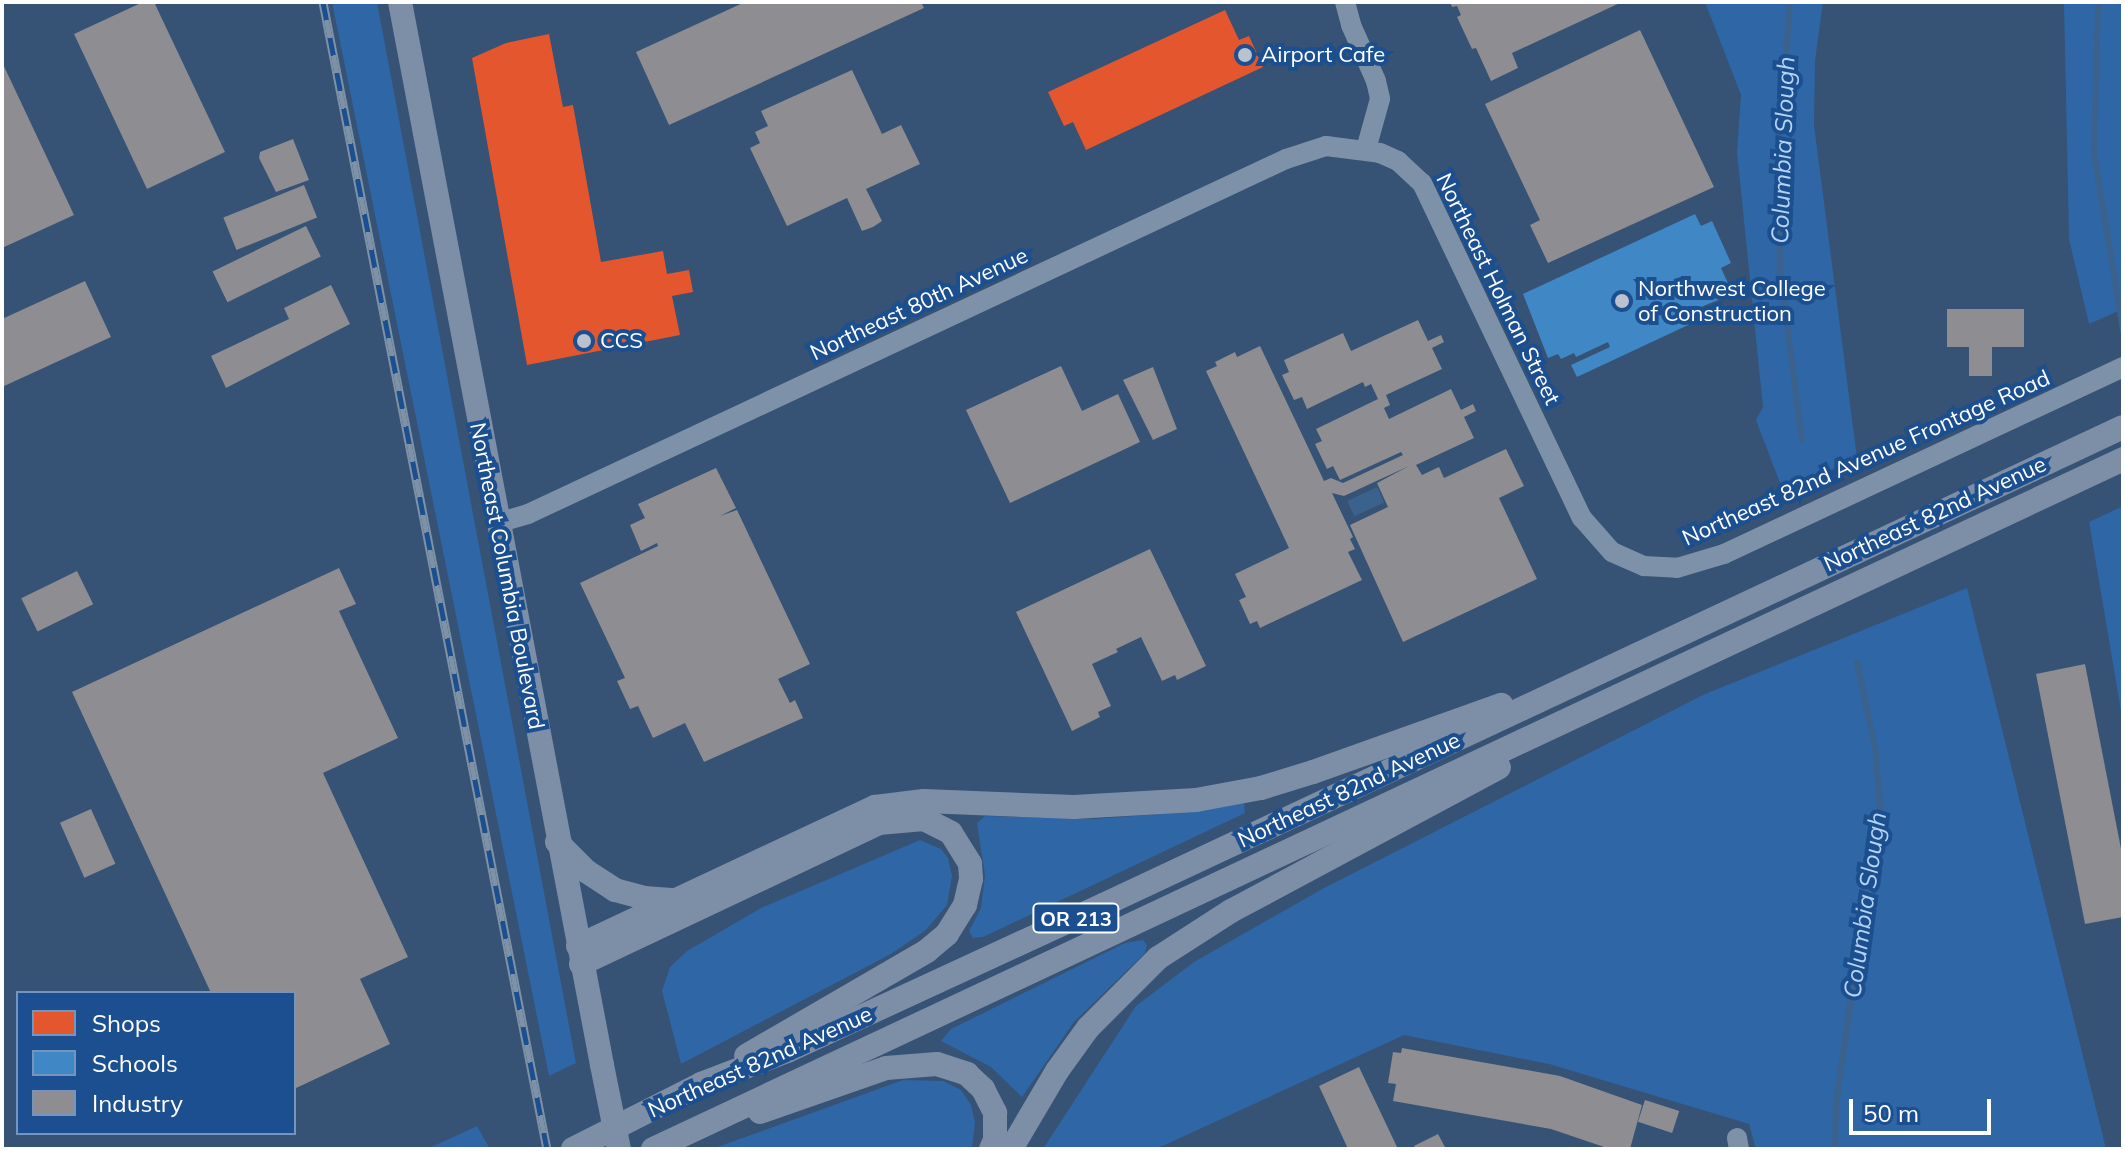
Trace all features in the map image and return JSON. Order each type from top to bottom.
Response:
[{"type":"main road","name":"Northeast Columbia Boulevard","points":[[400,2],[557,842],[619,1149]]},
{"type":"main road","name":"Northeast 82nd Avenue","points":[[573,1149],[701,1084],[787,1051],[2123,427]]},
{"type":"main road","name":"Northeast 82nd Avenue","points":[[653,1149],[2123,459]]},
{"type":"main road","points":[[580,955],[676,900],[875,807],[914,801],[1074,807],[1196,800],[1261,788],[1313,772],[1462,716],[1577,682]]},
{"type":"main road","points":[[1011,1149],[1057,1071],[1088,1028],[1158,958],[1231,911],[1488,773],[1612,698]]},
{"type":"main road","points":[[580,955],[879,823],[924,819],[951,833],[970,864],[971,879],[965,905],[947,934],[927,951],[777,1036],[701,1084]]},
{"type":"main road","points":[[557,842],[586,871],[615,890],[644,898],[676,900]]},
{"type":"main road","points":[[688,1132],[772,1109],[886,1068],[937,1064],[967,1074],[983,1089],[995,1113],[995,1140],[991,1149]]},
{"type":"street","points":[[1345,2],[1380,99],[1366,149]]},
{"type":"street","name":"Northeast 80th Avenue","points":[[497,523],[528,514],[1286,159],[1326,146],[1366,149]]},
{"type":"street","name":"Northeast Holman Street","points":[[1366,149],[1398,161],[1422,183],[1589,528]]},
{"type":"street","name":"Northeast 82nd Avenue Frontage Road","points":[[1589,528],[1612,552],[1644,566],[1677,568],[1698,563],[2123,367]]},
{"type":"shaded area","points":[[332,2],[377,2],[576,1063],[549,1076]]},
{"type":"shaded area","points":[[1705,2],[1823,2],[1815,61],[1814,125],[1857,458],[1783,491],[1756,420],[1763,407],[1737,152],[1741,95]]},
{"type":"shaded area","points":[[2064,2],[2123,2],[2123,309],[2089,324],[2069,239]]},
{"type":"shaded area","points":[[1377,487],[1384,502],[1354,516],[1347,501]]},
{"type":"shaded area","points":[[2123,506],[2123,723],[2089,522]]},
{"type":"shaded area","points":[[1967,588],[2106,1149],[1756,1149],[1749,1124],[1549,1064],[1404,1035],[1156,1149],[1043,1149],[1136,1006],[1194,962],[1324,888],[1705,694]]},
{"type":"shaded area","points":[[1244,802],[1245,813],[983,937],[973,938],[969,931],[981,908],[985,875],[977,823],[985,816],[1094,819],[1161,814]]},
{"type":"shaded area","points":[[920,840],[941,849],[948,858],[952,876],[947,905],[926,930],[891,954],[681,1064],[662,991],[670,967],[687,951],[761,908]]},
{"type":"shaded area","points":[[1143,940],[1147,945],[1145,953],[1074,1022],[1022,1097],[991,1067],[941,1041],[951,1029],[1125,943]]},
{"type":"shaded area","points":[[903,1080],[943,1081],[961,1090],[971,1105],[975,1122],[972,1149],[712,1149]]},
{"type":"shaded area","points":[[477,1126],[490,1149],[427,1149]]},
{"type":"building: Shops","points":[[1225,10],[1239,40],[1249,36],[1263,67],[1086,150],[1073,122],[1064,126],[1048,92]]},
{"type":"building: Shops","points":[[549,34],[563,107],[573,105],[601,262],[663,251],[667,274],[689,270],[693,292],[672,296],[680,335],[527,365],[472,58],[506,43]]},
{"type":"building: Schools","name":"Northwest College of Construction","points":[[1695,214],[1701,226],[1712,221],[1731,263],[1721,268],[1733,294],[1696,309],[1701,319],[1577,377],[1571,365],[1610,347],[1608,342],[1576,357],[1574,353],[1561,359],[1558,354],[1548,358],[1523,294]]},
{"type":"building: Industry","points":[[143,2],[154,2],[225,152],[147,189],[74,34]]},
{"type":"building: Industry","points":[[745,2],[921,2],[924,8],[669,125],[636,52]]},
{"type":"building: Industry","points":[[1450,2],[1622,2],[1512,53],[1518,68],[1491,81],[1457,17],[1461,15],[1457,6],[1452,7]]},
{"type":"building: Industry","points":[[1640,30],[1714,187],[1548,263],[1530,225],[1540,220],[1485,104]]},
{"type":"building: Industry","points":[[2,62],[74,215],[2,248]]},
{"type":"building: Industry","points":[[852,70],[882,134],[901,125],[920,164],[866,189],[882,221],[873,227],[862,231],[847,198],[787,226],[750,148],[760,143],[755,132],[768,126],[761,111]]},
{"type":"building: Industry","points":[[293,139],[309,180],[276,192],[259,158],[260,152]]},
{"type":"building: Industry","points":[[304,185],[317,217],[236,250],[223,218]]},
{"type":"building: Industry","points":[[306,226],[321,257],[227,302],[213,272]]},
{"type":"building: Industry","points":[[85,281],[111,337],[2,387],[2,319]]},
{"type":"building: Industry","points":[[331,285],[350,324],[226,388],[211,356],[289,319],[284,308]]},
{"type":"building: Industry","points":[[1947,309],[2024,309],[2024,347],[1992,347],[1992,376],[1969,376],[1969,347],[1947,347]]},
{"type":"building: Industry","points":[[1418,320],[1428,341],[1441,335],[1444,342],[1432,348],[1442,369],[1386,395],[1390,405],[1384,408],[1389,419],[1451,389],[1461,410],[1473,404],[1476,411],[1464,417],[1474,438],[1416,465],[1422,475],[1439,467],[1444,478],[1506,449],[1524,486],[1499,498],[1537,579],[1403,642],[1350,525],[1388,507],[1377,483],[1409,466],[1344,496],[1332,493],[1353,537],[1350,539],[1355,549],[1348,552],[1362,580],[1260,628],[1257,621],[1250,624],[1239,600],[1246,597],[1235,574],[1289,548],[1206,371],[1217,366],[1215,362],[1235,352],[1237,357],[1260,346],[1324,481],[1331,478],[1343,483],[1403,455],[1401,452],[1340,480],[1333,466],[1327,469],[1315,444],[1322,441],[1316,429],[1378,399],[1371,384],[1365,387],[1363,382],[1307,409],[1302,397],[1294,400],[1282,375],[1289,372],[1284,360],[1343,333],[1351,351]]},
{"type":"building: Industry","points":[[1061,366],[1082,411],[1118,394],[1140,442],[1010,503],[966,410]]},
{"type":"building: Industry","points":[[1153,367],[1177,429],[1153,440],[1123,380]]},
{"type":"building: Industry","points":[[716,468],[736,508],[720,516],[737,510],[810,664],[778,679],[790,703],[795,700],[803,718],[704,762],[685,723],[653,738],[638,706],[630,709],[617,681],[625,678],[580,583],[658,546],[657,543],[641,551],[630,525],[645,518],[638,504]]},
{"type":"building: Industry","points":[[1150,549],[1206,666],[1177,680],[1175,675],[1162,681],[1141,637],[1116,649],[1118,652],[1092,664],[1111,706],[1098,712],[1100,717],[1072,731],[1016,612]]},
{"type":"building: Industry","points":[[339,568],[356,604],[339,611],[398,738],[323,773],[408,957],[360,979],[390,1044],[296,1088],[296,991],[210,991],[72,692]]},
{"type":"building: Industry","points":[[77,571],[93,604],[37,631],[21,598]]},
{"type":"building: Industry","points":[[2085,664],[2123,859],[2123,917],[2085,924],[2036,674]]},
{"type":"building: Industry","points":[[91,809],[115,864],[84,878],[60,823]]},
{"type":"building: Industry","points":[[1402,1048],[1560,1076],[1642,1105],[1630,1149],[1610,1149],[1551,1129],[1393,1101],[1396,1084],[1388,1083],[1393,1052],[1401,1053]]},
{"type":"building: Industry","points":[[1359,1067],[1398,1149],[1348,1149],[1319,1086]]},
{"type":"building: Industry","points":[[1645,1100],[1679,1111],[1672,1133],[1638,1122]]},
{"type":"building: Industry","points":[[1438,1134],[1446,1149],[1415,1149],[1414,1146]]},
{"type":"waterway","name":"Columbia Slough","points":[[1790,2],[1778,159],[1780,269],[1802,440]]},
{"type":"waterway","name":"Columbia Slough","points":[[2098,2],[2094,153],[2123,331]]},
{"type":"waterway","name":"Columbia Slough","points":[[1835,1149],[1836,1104],[1867,886],[1881,815],[1875,747],[1857,662]]},
{"type":"railway","points":[[323,2],[547,1149]]},
{"type":"place","name":"Airport Cafe","points":[[1245,55]]},
{"type":"place","name":"Northwest College of Construction","points":[[1622,301]]},
{"type":"place","name":"CCS","points":[[584,341]]}]
